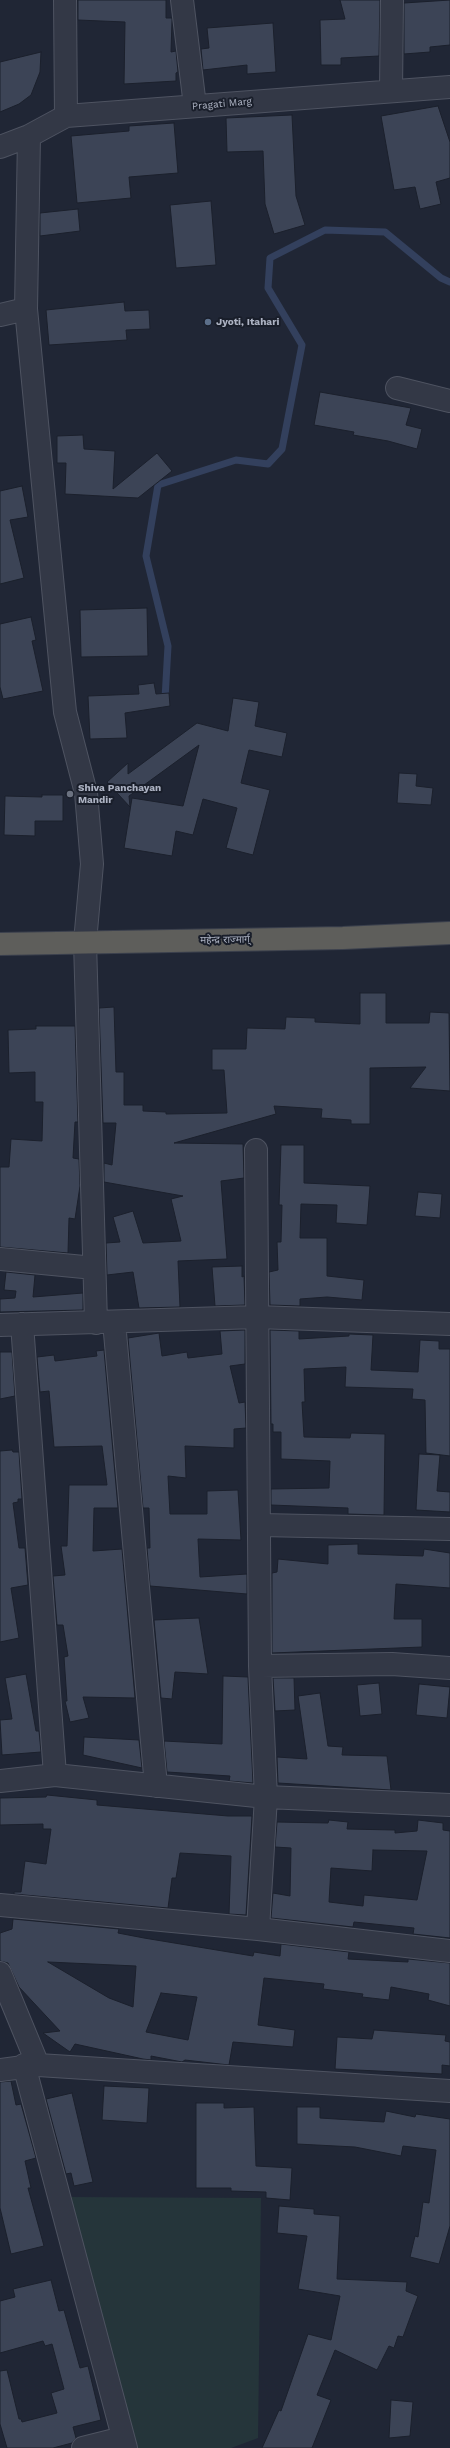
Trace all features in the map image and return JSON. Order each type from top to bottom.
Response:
[{"type":"highway","name":"महेन्द्र राज्मार्ग्","points":[[0,944],[343,938],[450,933]]},
{"type":"street","points":[[65,0],[66,116]]},
{"type":"street","points":[[182,0],[195,106]]},
{"type":"street","points":[[391,91],[392,0]]},
{"type":"street","name":"Pragati Marg","points":[[0,147],[29,136],[66,116],[450,87]]},
{"type":"street","points":[[29,136],[26,309],[65,712],[86,793],[92,864],[85,942],[94,1268],[105,1322],[156,1786]]},
{"type":"street","points":[[0,315],[26,309]]},
{"type":"street","points":[[397,388],[450,401]]},
{"type":"street","points":[[256,1150],[257,1317],[261,1525],[260,1666],[266,1797],[258,1929]]},
{"type":"street","points":[[0,1259],[94,1268]]},
{"type":"street","points":[[0,1325],[257,1317],[450,1324]]},
{"type":"street","points":[[22,1324],[55,1775]]},
{"type":"street","points":[[261,1525],[450,1529]]},
{"type":"street","points":[[260,1666],[392,1664],[450,1668]]},
{"type":"street","points":[[0,1781],[55,1775],[266,1797],[450,1805]]},
{"type":"street","points":[[0,1905],[258,1929],[450,1951]]},
{"type":"street","points":[[0,1973],[31,2065],[124,2443],[84,2448]]},
{"type":"street","points":[[0,2070],[31,2065],[450,2091]]},
{"type":"shaded area","points":[[65,2197],[261,2198],[258,2438],[231,2448],[138,2448]]},
{"type":"building","points":[[78,0],[166,0],[166,18],[172,18],[171,52],[176,51],[178,72],[176,73],[176,81],[124,84],[125,22],[78,20]]},
{"type":"building","points":[[340,0],[380,0],[379,56],[341,58],[341,65],[321,65],[320,20],[345,19]]},
{"type":"building","points":[[450,0],[450,45],[430,47],[430,52],[404,54],[404,3]]},
{"type":"building","points":[[273,23],[276,72],[247,74],[247,65],[203,70],[201,49],[209,48],[207,28]]},
{"type":"building","points":[[41,52],[40,72],[31,95],[19,104],[0,112],[0,62]]},
{"type":"building","points":[[438,106],[450,142],[450,178],[436,182],[441,204],[420,209],[415,187],[394,190],[381,116]]},
{"type":"building","points":[[292,115],[296,196],[305,225],[274,234],[265,204],[263,151],[227,152],[226,118]]},
{"type":"building","points":[[174,123],[178,173],[129,177],[131,198],[77,203],[71,136],[129,131],[129,126]]},
{"type":"building","points":[[211,201],[216,265],[176,268],[170,205]]},
{"type":"building","points":[[78,209],[80,231],[40,236],[40,213]]},
{"type":"building","points":[[124,302],[125,311],[149,310],[150,329],[126,330],[127,340],[49,345],[46,310]]},
{"type":"building","points":[[320,392],[411,408],[406,425],[422,429],[417,449],[388,441],[353,435],[354,432],[314,425]]},
{"type":"building","points":[[83,435],[84,449],[115,451],[113,489],[157,453],[172,471],[138,498],[65,494],[66,463],[57,463],[57,436]]},
{"type":"building","points":[[22,486],[28,517],[10,520],[24,578],[0,584],[0,491]]},
{"type":"building","points":[[147,608],[148,656],[81,657],[80,610]]},
{"type":"building","points":[[31,617],[36,640],[32,641],[43,691],[3,699],[0,687],[0,624]]},
{"type":"building","points":[[154,683],[156,694],[169,693],[170,706],[125,713],[127,738],[90,739],[88,696],[139,694],[138,685]]},
{"type":"building","points":[[233,698],[259,702],[255,726],[287,733],[282,757],[249,750],[241,783],[270,790],[253,855],[226,848],[237,808],[203,799],[193,835],[176,831],[172,856],[124,848],[132,798],[183,806],[199,745],[129,796],[130,807],[107,782],[128,763],[128,774],[197,723],[228,731]]},
{"type":"building","points":[[399,773],[417,774],[416,786],[433,788],[431,805],[397,803]]},
{"type":"building","points":[[42,795],[63,795],[63,821],[35,821],[35,836],[4,835],[5,796],[42,797]]},
{"type":"building","points":[[360,993],[386,993],[386,1023],[429,1023],[430,1012],[449,1013],[450,1091],[410,1088],[426,1067],[370,1068],[370,1124],[351,1124],[351,1120],[321,1118],[322,1109],[274,1106],[276,1114],[174,1143],[243,1144],[244,1178],[221,1181],[227,1259],[178,1261],[180,1307],[139,1308],[133,1272],[107,1275],[106,1243],[120,1242],[113,1217],[133,1211],[143,1243],[181,1241],[171,1199],[183,1196],[104,1182],[104,1163],[112,1165],[116,1123],[103,1123],[99,1008],[114,1007],[116,1072],[124,1072],[124,1105],[143,1105],[143,1111],[166,1112],[166,1114],[227,1113],[224,1070],[212,1070],[212,1049],[246,1049],[247,1028],[285,1029],[286,1017],[315,1018],[315,1022],[360,1024]]},
{"type":"building","points":[[36,1026],[75,1026],[78,1122],[75,1122],[73,1158],[79,1159],[80,1186],[75,1219],[69,1218],[68,1253],[0,1247],[0,1167],[9,1167],[11,1139],[42,1141],[43,1102],[35,1102],[35,1072],[9,1073],[8,1030],[36,1029]]},
{"type":"building","points":[[281,1145],[304,1145],[304,1183],[370,1186],[367,1225],[336,1223],[337,1205],[301,1204],[300,1238],[327,1238],[327,1276],[364,1280],[362,1300],[327,1297],[300,1299],[300,1306],[270,1305],[269,1272],[278,1270],[277,1242],[281,1242],[282,1205],[279,1205]]},
{"type":"building","points":[[418,1192],[442,1194],[440,1218],[415,1216]]},
{"type":"building","points":[[242,1266],[242,1277],[244,1276],[245,1305],[215,1306],[212,1267]]},
{"type":"building","points":[[6,1272],[35,1275],[33,1297],[83,1293],[83,1310],[0,1312],[0,1299],[15,1298],[16,1291],[4,1290]]},
{"type":"building","points":[[245,1330],[245,1364],[230,1366],[239,1403],[245,1402],[246,1428],[234,1429],[234,1448],[185,1446],[186,1478],[168,1476],[170,1514],[207,1514],[207,1491],[238,1490],[241,1540],[198,1539],[200,1577],[247,1574],[247,1594],[150,1586],[147,1548],[150,1548],[149,1508],[143,1508],[128,1338],[159,1333],[162,1356],[187,1352],[188,1358],[222,1354],[220,1331]]},
{"type":"building","points":[[270,1330],[299,1331],[299,1339],[349,1336],[349,1334],[373,1335],[371,1370],[418,1372],[420,1340],[439,1341],[439,1349],[450,1349],[450,1456],[426,1453],[425,1400],[412,1399],[413,1389],[345,1387],[346,1367],[304,1369],[305,1402],[302,1402],[304,1437],[350,1438],[351,1433],[385,1434],[384,1515],[348,1514],[348,1508],[271,1505],[271,1489],[329,1488],[330,1461],[281,1459],[281,1432],[273,1432],[273,1424],[271,1424]]},
{"type":"building","points":[[104,1350],[118,1508],[94,1508],[93,1551],[122,1549],[135,1698],[83,1697],[89,1718],[70,1722],[65,1701],[67,1701],[64,1657],[68,1656],[63,1625],[57,1625],[53,1576],[65,1575],[61,1546],[67,1546],[69,1485],[107,1485],[102,1446],[54,1447],[49,1391],[40,1392],[37,1357],[54,1355],[55,1361],[97,1356],[96,1351]]},
{"type":"building","points":[[0,1352],[12,1352],[15,1396],[0,1399]]},
{"type":"building","points":[[12,1450],[13,1452],[19,1452],[22,1499],[18,1499],[18,1502],[13,1503],[19,1548],[25,1548],[28,1585],[11,1588],[19,1638],[0,1642],[0,1451]]},
{"type":"building","points":[[419,1454],[440,1455],[437,1491],[450,1492],[450,1512],[416,1510]]},
{"type":"building","points":[[358,1544],[358,1554],[423,1556],[424,1549],[450,1553],[450,1588],[396,1584],[394,1619],[422,1619],[422,1647],[272,1653],[272,1573],[277,1572],[278,1559],[328,1564],[328,1545]]},
{"type":"building","points":[[199,1618],[208,1674],[175,1672],[172,1699],[161,1698],[154,1620]]},
{"type":"building","points":[[26,1674],[36,1731],[39,1731],[41,1752],[2,1755],[0,1720],[12,1719],[5,1678]]},
{"type":"building","points":[[223,1676],[248,1677],[253,1783],[229,1781],[230,1776],[167,1772],[164,1741],[222,1744]]},
{"type":"building","points":[[273,1678],[294,1678],[295,1710],[275,1711]]},
{"type":"building","points":[[379,1683],[382,1714],[360,1716],[357,1685]]},
{"type":"building","points":[[419,1684],[450,1687],[447,1718],[416,1715]]},
{"type":"building","points":[[320,1693],[328,1746],[343,1747],[342,1755],[387,1756],[391,1790],[278,1783],[277,1757],[307,1759],[298,1696]]},
{"type":"building","points":[[84,1737],[139,1740],[142,1768],[83,1755]]},
{"type":"building","points":[[47,1795],[97,1800],[97,1805],[228,1816],[252,1816],[246,1915],[229,1914],[231,1856],[180,1853],[176,1878],[172,1878],[168,1908],[14,1894],[14,1892],[21,1892],[25,1861],[46,1864],[51,1829],[43,1829],[43,1824],[0,1825],[0,1798],[46,1797]]},
{"type":"building","points":[[329,1820],[348,1822],[347,1829],[395,1830],[395,1833],[417,1831],[418,1820],[443,1823],[443,1830],[450,1831],[450,1938],[413,1934],[414,1928],[354,1922],[353,1927],[271,1918],[273,1893],[290,1896],[291,1848],[275,1847],[277,1822],[328,1823]],"holes":[[[373,1850],[427,1851],[417,1900],[364,1895],[363,1906],[329,1902],[331,1868],[372,1871]]]},
{"type":"building","points":[[13,1919],[119,1929],[118,1933],[253,1956],[254,1952],[280,1956],[281,1944],[349,1952],[348,1959],[408,1962],[408,1959],[450,1963],[450,2006],[428,2000],[429,1994],[391,1987],[389,2000],[362,1997],[363,1994],[323,1989],[324,1984],[264,1978],[258,2025],[295,2030],[293,2047],[233,2042],[229,2065],[185,2060],[182,2062],[151,2056],[151,2060],[143,2059],[75,2044],[70,2052],[43,2033],[60,2031],[19,1987],[8,1963],[0,1961],[0,1933],[12,1929]],"holes":[[[48,1962],[136,1966],[133,2007],[109,1998]],[[161,1993],[197,1997],[188,2040],[146,2032]]]},
{"type":"building","points":[[374,2030],[446,2035],[445,2041],[450,2042],[450,2066],[442,2065],[442,2074],[335,2069],[337,2037],[372,2039]]},
{"type":"building","points":[[11,2081],[16,2105],[21,2104],[36,2158],[25,2161],[31,2188],[28,2188],[44,2246],[11,2254],[0,2208],[0,2082]]},
{"type":"building","points":[[104,2086],[149,2088],[147,2123],[102,2120]]},
{"type":"building","points":[[72,2093],[93,2182],[74,2186],[71,2173],[66,2174],[46,2099]]},
{"type":"building","points":[[196,2103],[224,2103],[224,2108],[254,2107],[256,2166],[292,2168],[290,2200],[266,2198],[266,2192],[231,2191],[231,2188],[196,2188]]},
{"type":"building","points":[[297,2107],[320,2107],[320,2118],[384,2122],[386,2111],[415,2117],[416,2114],[450,2119],[450,2226],[439,2264],[410,2257],[415,2236],[418,2237],[423,2202],[429,2203],[436,2150],[403,2146],[401,2156],[355,2147],[297,2144]]},
{"type":"building","points":[[279,2206],[314,2209],[314,2214],[340,2216],[337,2279],[407,2282],[406,2291],[418,2296],[403,2337],[398,2336],[394,2348],[389,2346],[377,2370],[335,2350],[317,2395],[331,2400],[312,2448],[262,2448],[279,2410],[281,2411],[308,2334],[331,2340],[340,2296],[298,2289],[307,2236],[277,2233]]},
{"type":"building","points":[[51,2280],[59,2311],[64,2310],[80,2368],[88,2366],[101,2420],[73,2427],[76,2438],[72,2443],[53,2448],[7,2448],[0,2424],[0,2371],[7,2370],[19,2419],[21,2419],[22,2422],[57,2413],[51,2393],[64,2389],[52,2344],[45,2346],[43,2341],[0,2353],[0,2301],[15,2297],[13,2289]]},
{"type":"building","points":[[391,2400],[413,2402],[410,2436],[389,2438]]},
{"type":"waterway","points":[[165,699],[168,646],[146,556],[158,485],[236,460],[268,464],[282,449],[302,345],[268,288],[270,258],[325,230],[385,232],[441,278],[450,282]]},
{"type":"place","name":"Jyoti, Itahari","points":[[208,322]]},
{"type":"place","name":"Shiva Panchayan Mandir","points":[[70,794]]}]
